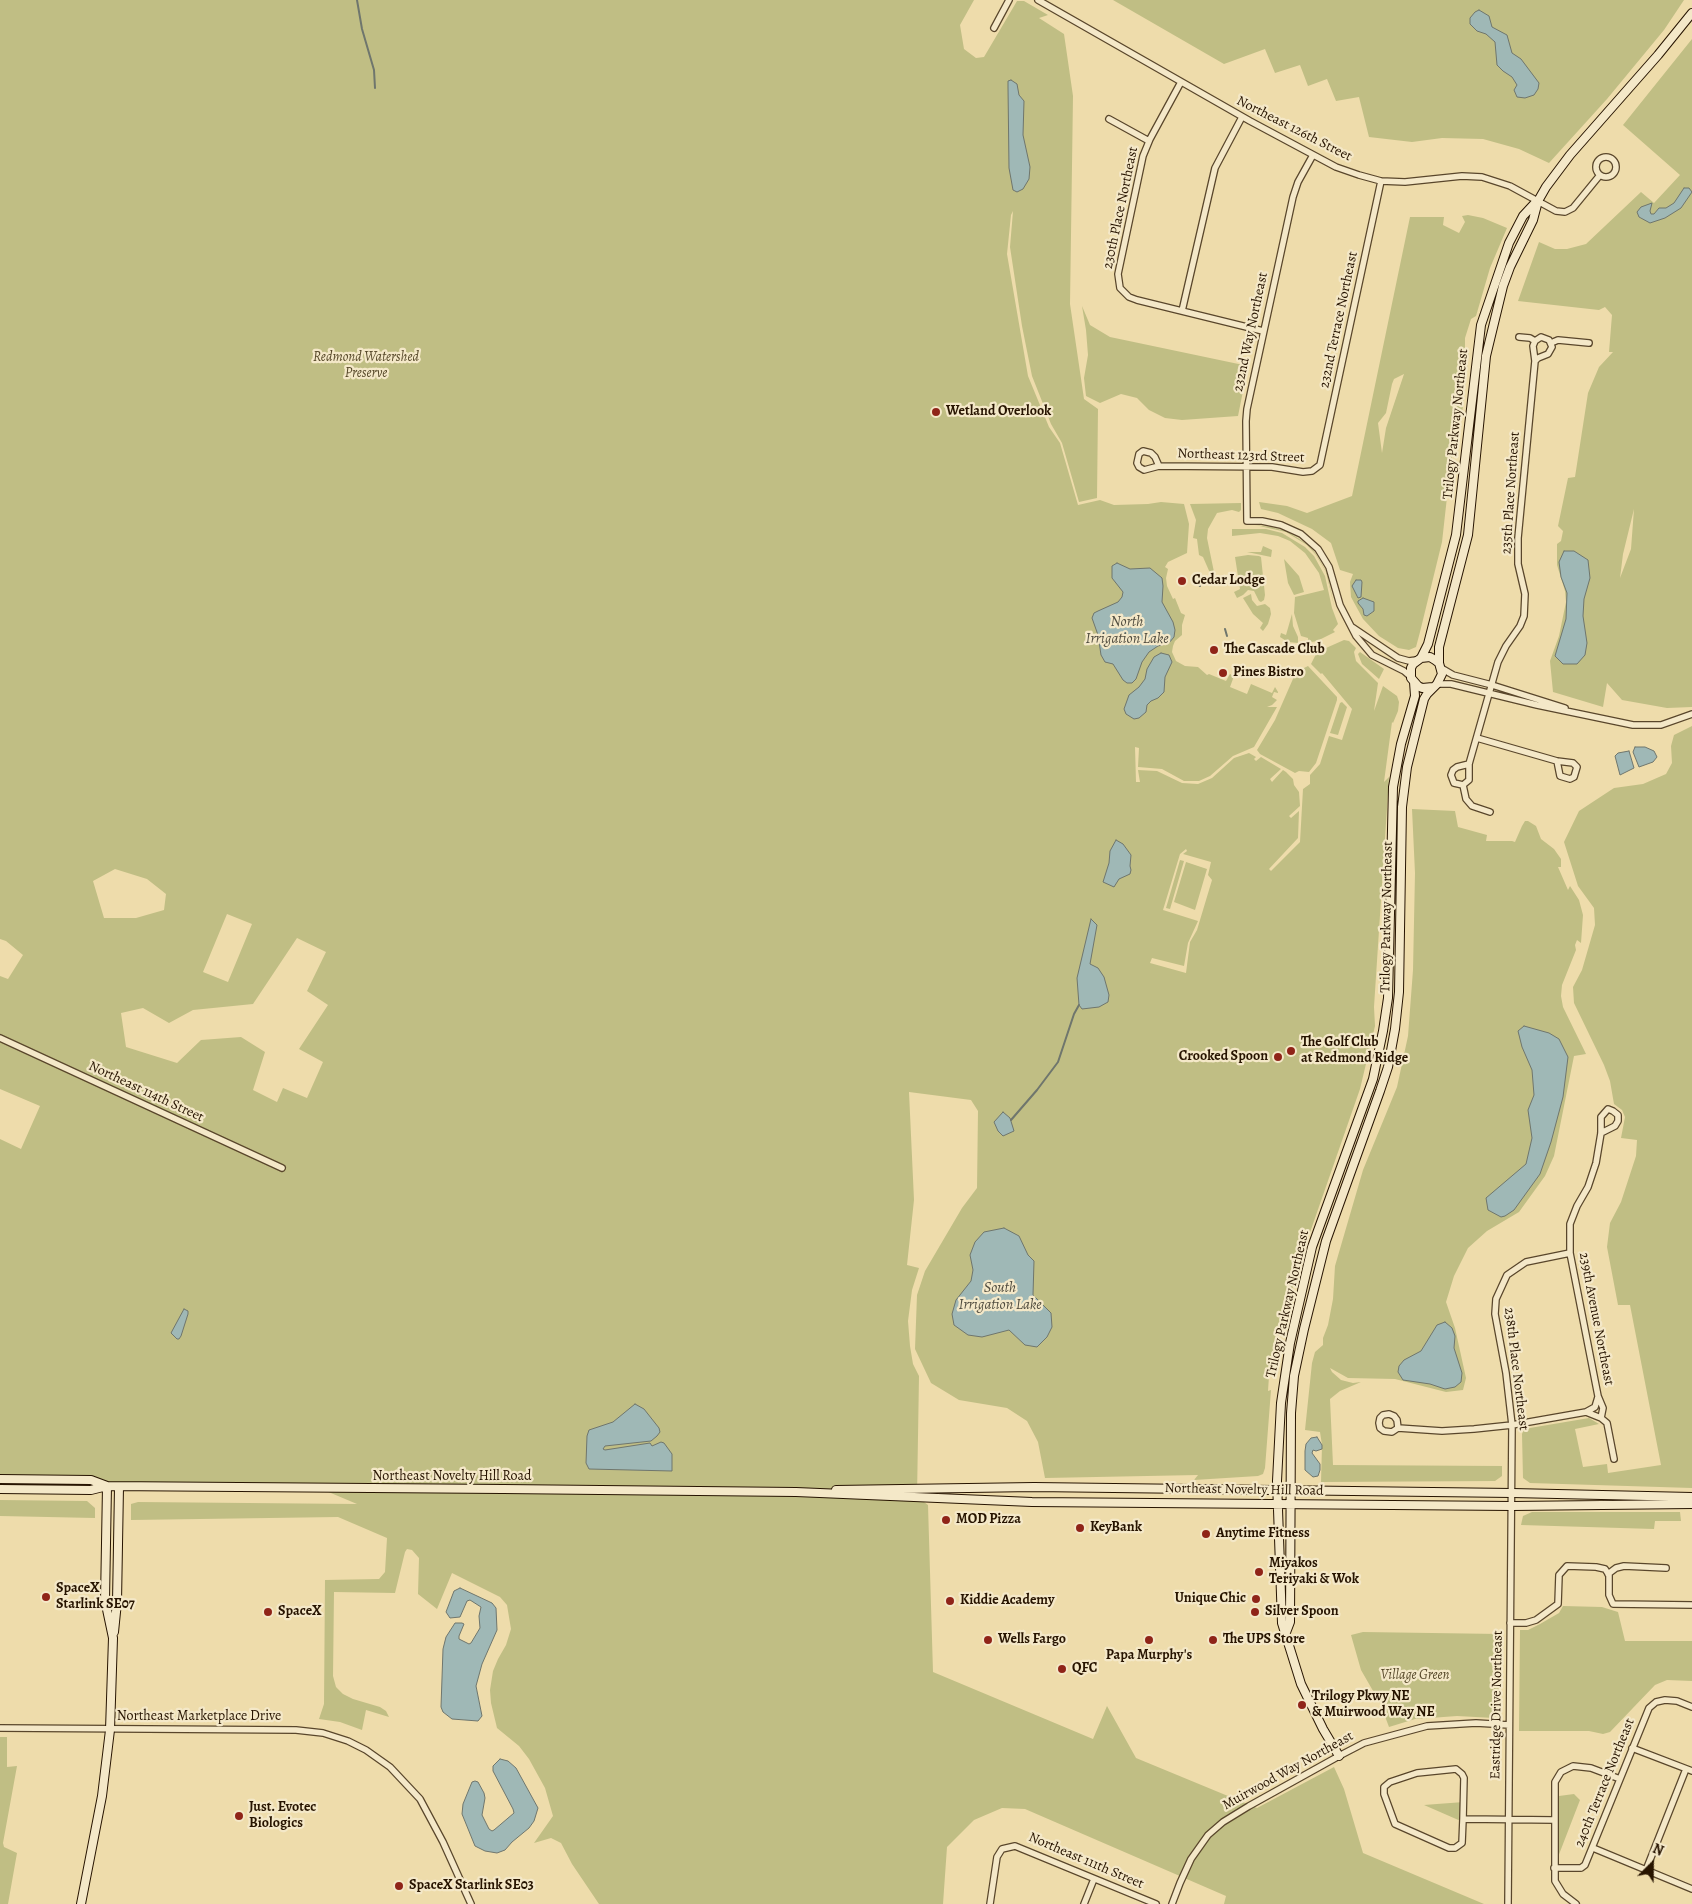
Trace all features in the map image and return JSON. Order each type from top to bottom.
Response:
[{"type":"street","points":[[994,28],[1009,0]]},
{"type":"street","name":"Northeast 126th Street","points":[[1038,0],[1242,117],[1344,170],[1381,181],[1405,182],[1462,176],[1482,177],[1510,186],[1561,212],[1570,211],[1600,174]]},
{"type":"street","name":"Trilogy Parkway Northeast","points":[[1418,659],[1428,644],[1456,534],[1481,325],[1509,243],[1523,216],[1538,201],[1570,155],[1658,55],[1692,13]]},
{"type":"street","name":"230th Place Northeast","points":[[1181,82],[1149,141],[1143,156],[1118,274],[1120,288],[1128,297],[1182,311]]},
{"type":"street","points":[[1242,117],[1215,168],[1182,311],[1263,331]]},
{"type":"street","points":[[1109,119],[1149,141]]},
{"type":"street","name":"232nd Way Northeast","points":[[1313,155],[1298,182],[1293,196],[1263,331],[1246,421],[1247,521],[1262,521],[1281,525],[1301,534],[1318,549],[1329,567],[1340,605],[1352,627]]},
{"type":"street","name":"232nd Terrace Northeast","points":[[1320,465],[1381,181]]},
{"type":"street","name":"Trilogy Parkway Northeast","points":[[1440,666],[1439,647],[1468,535],[1486,356],[1510,267],[1533,220],[1538,201]]},
{"type":"street","points":[[1519,337],[1530,338],[1535,341],[1541,337],[1549,340],[1551,343],[1552,347],[1548,354],[1534,361]]},
{"type":"street","points":[[1551,343],[1558,340],[1588,343]]},
{"type":"street","name":"235th Place Northeast","points":[[1463,785],[1469,780],[1468,764],[1498,662],[1524,616],[1524,594],[1517,552],[1534,361],[1533,346],[1535,341]]},
{"type":"street","name":"Northeast 123rd Street","points":[[1159,466],[1272,467],[1303,472],[1312,471],[1320,465]]},
{"type":"street","points":[[1352,627],[1398,658],[1409,661],[1430,657],[1453,675],[1492,685],[1591,716]]},
{"type":"street","points":[[1352,627],[1356,636],[1372,655],[1404,671],[1422,688],[1451,684],[1633,725],[1661,724],[1692,714]]},
{"type":"street","points":[[1413,680],[1411,668],[1418,659]]},
{"type":"street","points":[[1435,685],[1442,674],[1440,666]]},
{"type":"street","name":"Trilogy Parkway Northeast","points":[[1285,1635],[1280,1600],[1278,1503],[1281,1403],[1290,1343],[1312,1247],[1373,1079],[1383,1031],[1388,982],[1393,787],[1401,744],[1415,696],[1413,680]]},
{"type":"street","name":"Trilogy Parkway Northeast","points":[[1285,1635],[1290,1622],[1291,1413],[1294,1376],[1298,1352],[1326,1241],[1388,1067],[1399,992],[1402,807],[1408,767],[1424,699],[1435,685]]},
{"type":"street","points":[[1477,738],[1557,761]]},
{"type":"street","name":"235th Place Northeast","points":[[1463,785],[1454,783],[1451,775],[1458,767],[1468,764]]},
{"type":"street","name":"235th Place Northeast","points":[[1463,785],[1466,799],[1472,806],[1490,812]]},
{"type":"street","name":"Northeast 114th Street","points":[[0,1038],[282,1168]]},
{"type":"street","name":"239th Avenue Northeast","points":[[1601,1133],[1596,1163],[1588,1188],[1577,1206],[1570,1224],[1570,1253],[1598,1396],[1603,1408],[1601,1418],[1607,1424],[1614,1459]]},
{"type":"street","name":"238th Place Northeast","points":[[1512,1506],[1512,1425],[1506,1373],[1494,1314],[1496,1299],[1507,1275],[1526,1262],[1570,1253]]},
{"type":"street","name":"239th Avenue Northeast","points":[[1586,1412],[1595,1407],[1598,1396]]},
{"type":"street","points":[[1398,1428],[1442,1430],[1512,1425],[1586,1412],[1601,1418]]},
{"type":"street","name":"Northeast Novelty Hill Road","points":[[0,1480],[91,1480],[107,1486],[119,1487],[796,1492],[1032,1502],[1512,1506],[1692,1504]]},
{"type":"street","points":[[107,1486],[106,1600],[112,1638]]},
{"type":"street","name":"Northeast Novelty Hill Road","points":[[0,1489],[91,1490],[107,1486]]},
{"type":"street","points":[[81,1904],[102,1796],[110,1730],[112,1638],[117,1602],[119,1487]]},
{"type":"street","name":"Northeast Novelty Hill Road","points":[[796,1492],[944,1487],[1512,1492],[1692,1497]]},
{"type":"street","name":"Eastridge Drive Northeast","points":[[1508,1904],[1512,1506]]},
{"type":"street","points":[[1510,1623],[1526,1623],[1536,1620],[1558,1604],[1559,1575],[1567,1566],[1605,1569],[1608,1574],[1609,1595],[1612,1604],[1692,1605]]},
{"type":"street","points":[[1608,1574],[1616,1568],[1624,1566],[1666,1568]]},
{"type":"street","points":[[1285,1635],[1302,1684],[1323,1729],[1339,1756]]},
{"type":"street","name":"240th Terrace Northeast","points":[[1554,1868],[1581,1868],[1585,1865],[1649,1708],[1660,1700],[1677,1701],[1692,1707]]},
{"type":"street","name":"Muirwood Way Northeast","points":[[1172,1904],[1191,1859],[1208,1835],[1223,1822],[1249,1806],[1339,1756],[1364,1744],[1427,1726],[1476,1723],[1509,1725]]},
{"type":"street","name":"Northeast Marketplace Drive","points":[[0,1728],[296,1730],[324,1733],[348,1741],[390,1766],[420,1799],[443,1842],[471,1904]]},
{"type":"street","points":[[1632,1748],[1689,1770],[1646,1870]]},
{"type":"street","points":[[1575,1904],[1562,1894],[1557,1885],[1554,1868],[1555,1782],[1561,1772],[1568,1768],[1579,1766],[1591,1768],[1620,1779]]},
{"type":"street","points":[[1456,1770],[1464,1778],[1463,1819],[1462,1843],[1455,1848],[1449,1848],[1395,1824],[1384,1794],[1384,1787],[1390,1782],[1417,1773],[1456,1770]]},
{"type":"street","points":[[1463,1819],[1554,1820]]},
{"type":"street","name":"Northeast 111th Street","points":[[990,1904],[997,1857],[1005,1848],[1010,1846],[1019,1846],[1156,1904]]},
{"type":"street","points":[[1593,1848],[1692,1890]]},
{"type":"street","points":[[1084,1904],[1094,1879]]},
{"type":"green space","name":"Redmond Watershed Preserve","points":[[0,0],[974,0],[960,25],[964,49],[976,58],[984,57],[1017,1],[1024,1],[1048,15],[1039,18],[1064,34],[1073,96],[1070,304],[1084,399],[1098,409],[1097,498],[1079,502],[1062,443],[1051,424],[1032,376],[1010,247],[1013,211],[1007,254],[1028,376],[1049,427],[1060,443],[1078,505],[1100,500],[1114,505],[1161,502],[1184,504],[1189,524],[1187,553],[1168,562],[1165,567],[1168,569],[1167,586],[1173,599],[1175,598],[1181,613],[1185,615],[1182,635],[1175,641],[1173,646],[1172,652],[1176,661],[1185,666],[1198,667],[1207,675],[1209,674],[1226,681],[1230,674],[1234,676],[1230,687],[1247,694],[1251,684],[1272,693],[1275,687],[1278,692],[1274,692],[1272,697],[1277,700],[1267,707],[1277,707],[1254,747],[1233,756],[1210,776],[1199,781],[1184,781],[1162,769],[1138,767],[1139,748],[1135,747],[1136,782],[1140,782],[1138,770],[1157,771],[1182,783],[1198,784],[1212,778],[1234,758],[1249,753],[1256,757],[1254,759],[1256,761],[1261,757],[1281,769],[1270,779],[1272,782],[1283,770],[1293,779],[1294,785],[1299,792],[1300,806],[1289,816],[1291,818],[1299,811],[1298,838],[1269,869],[1271,871],[1300,842],[1303,789],[1310,784],[1310,775],[1320,764],[1329,736],[1342,740],[1352,709],[1322,673],[1311,664],[1317,652],[1344,640],[1349,641],[1356,648],[1354,652],[1356,661],[1378,683],[1374,711],[1383,686],[1397,696],[1399,702],[1398,711],[1392,722],[1384,782],[1389,777],[1374,1007],[1375,1026],[1360,1089],[1307,1241],[1283,1319],[1269,1376],[1268,1391],[1271,1390],[1263,1474],[1258,1476],[1194,1480],[1198,1475],[1045,1478],[1038,1442],[1027,1421],[1007,1408],[959,1400],[931,1383],[915,1349],[917,1295],[925,1271],[962,1208],[977,1188],[978,1111],[971,1100],[909,1092],[914,1200],[907,1265],[919,1268],[912,1290],[908,1321],[913,1364],[919,1376],[917,1497],[928,1505],[933,1672],[1093,1739],[1107,1706],[1136,1758],[1257,1808],[1334,1767],[1344,1789],[1363,1853],[1484,1904],[1224,1904],[1226,1896],[1025,1809],[1002,1808],[974,1820],[947,1847],[943,1904],[599,1904],[572,1864],[561,1843],[551,1838],[534,1843],[553,1816],[545,1788],[529,1759],[519,1746],[497,1728],[491,1703],[490,1690],[493,1671],[506,1645],[511,1629],[507,1605],[500,1597],[452,1573],[437,1609],[418,1594],[419,1558],[412,1550],[407,1549],[395,1593],[334,1592],[333,1676],[336,1687],[343,1694],[353,1699],[380,1707],[386,1711],[389,1717],[366,1710],[362,1730],[340,1722],[319,1719],[324,1704],[325,1580],[379,1579],[385,1572],[387,1538],[338,1517],[131,1520],[131,1504],[138,1502],[357,1504],[319,1488],[107,1486],[91,1480],[0,1479],[0,1139],[21,1149],[40,1106],[0,1089],[0,976],[8,979],[23,955],[6,941],[0,939]],"holes":[[[1186,849],[1187,851],[1183,854],[1211,862],[1208,875],[1212,880],[1197,930],[1190,942],[1186,973],[1150,963],[1152,958],[1184,966],[1188,943],[1198,921],[1163,910],[1180,854]],[[115,869],[147,879],[166,894],[164,910],[136,918],[104,918],[93,881]],[[227,914],[252,924],[228,982],[203,972]],[[297,938],[326,952],[307,991],[328,1005],[299,1049],[323,1062],[307,1098],[283,1088],[277,1102],[253,1090],[265,1052],[241,1037],[201,1040],[177,1063],[126,1047],[121,1013],[143,1008],[169,1023],[193,1010],[253,1004]]]},
{"type":"green space","points":[[1113,0],[1684,0],[1664,30],[1607,99],[1549,163],[1519,149],[1483,139],[1442,138],[1412,142],[1369,137],[1359,97],[1336,101],[1327,79],[1308,86],[1300,65],[1275,73],[1265,49],[1224,64]]},
{"type":"green space","points":[[1692,39],[1692,707],[1667,708],[1622,700],[1607,683],[1603,707],[1553,692],[1550,661],[1559,636],[1566,602],[1565,591],[1557,565],[1557,544],[1561,541],[1563,531],[1558,526],[1568,478],[1575,477],[1588,393],[1599,367],[1613,352],[1609,352],[1612,315],[1605,307],[1599,310],[1518,301],[1539,242],[1555,249],[1567,249],[1586,244],[1641,192],[1654,203],[1680,175],[1623,125]],"holes":[[[1634,509],[1631,549],[1620,578],[1623,554]]]},
{"type":"green space","points":[[1468,215],[1483,218],[1507,228],[1490,268],[1476,316],[1471,319],[1465,338],[1465,350],[1469,351],[1462,414],[1459,414],[1450,470],[1442,542],[1416,647],[1409,650],[1398,648],[1379,636],[1363,619],[1351,597],[1350,582],[1353,574],[1340,570],[1331,543],[1312,529],[1278,513],[1261,509],[1259,502],[1287,506],[1307,513],[1352,496],[1410,217],[1444,217],[1443,225],[1459,233],[1465,222],[1462,216]],"holes":[[[1404,374],[1386,428],[1382,453],[1378,423],[1386,413],[1394,379]]]},
{"type":"green space","points":[[1082,306],[1090,325],[1110,337],[1248,366],[1238,416],[1182,420],[1165,418],[1149,410],[1137,398],[1121,394],[1100,403],[1086,396],[1084,378],[1088,355]]},
{"type":"green space","points":[[1241,503],[1241,510],[1239,512],[1232,510],[1217,513],[1208,529],[1207,538],[1214,572],[1210,573],[1203,557],[1199,555],[1197,539],[1193,538],[1196,520],[1190,504]]},
{"type":"green space","points":[[1255,525],[1286,531],[1308,545],[1316,554],[1327,573],[1335,610],[1326,572],[1316,555],[1307,545],[1286,532]]},
{"type":"green space","points":[[1232,529],[1266,529],[1282,533],[1305,547],[1314,556],[1325,576],[1332,608],[1338,624],[1333,630],[1335,632],[1317,641],[1301,644],[1301,642],[1308,642],[1308,638],[1301,636],[1294,613],[1295,597],[1324,590],[1319,573],[1305,553],[1290,541],[1278,536],[1260,533],[1232,536]]},
{"type":"green space","points":[[1263,546],[1272,550],[1271,557],[1247,552],[1261,552]]},
{"type":"green space","points":[[1248,555],[1261,557],[1265,595],[1264,600],[1261,602],[1254,591],[1248,590],[1237,598],[1234,592],[1240,589],[1235,557]]},
{"type":"green space","points":[[1284,559],[1299,576],[1304,592],[1294,595],[1288,583]]},
{"type":"green space","points":[[1251,594],[1252,600],[1257,606],[1265,604],[1270,608],[1271,614],[1268,624],[1263,631],[1260,628],[1263,623],[1253,614],[1243,598]]},
{"type":"green space","points":[[1292,614],[1298,643],[1288,642],[1280,637],[1281,633],[1286,635]]},
{"type":"green space","points":[[1360,652],[1384,669],[1379,679],[1362,664],[1358,654]]},
{"type":"green space","points":[[1308,666],[1337,697],[1337,700],[1316,763],[1309,772],[1299,771],[1295,773],[1260,754],[1257,750],[1275,720],[1296,672]]},
{"type":"green space","points":[[1342,702],[1347,707],[1338,735],[1330,733],[1340,703]]},
{"type":"green space","points":[[1692,726],[1692,1488],[1530,1483],[1523,1478],[1522,1434],[1524,1429],[1589,1418],[1599,1424],[1575,1429],[1583,1467],[1607,1464],[1608,1473],[1661,1465],[1630,1305],[1618,1305],[1607,1247],[1610,1223],[1621,1202],[1636,1156],[1637,1140],[1621,1138],[1625,1117],[1622,1110],[1614,1104],[1610,1081],[1604,1065],[1574,1003],[1573,987],[1582,970],[1595,925],[1594,908],[1578,886],[1564,842],[1579,811],[1614,788],[1643,784],[1666,774],[1672,763],[1671,746],[1674,735]]},
{"type":"green space","name":"The Golf Club at Redmond Ridge","points":[[1412,809],[1455,811],[1458,827],[1487,835],[1486,841],[1515,842],[1525,821],[1528,821],[1536,826],[1541,839],[1554,849],[1561,859],[1561,867],[1558,867],[1568,890],[1570,886],[1579,900],[1583,915],[1581,943],[1577,940],[1576,950],[1562,985],[1561,996],[1563,1007],[1586,1054],[1574,1056],[1554,1156],[1545,1176],[1519,1212],[1487,1231],[1468,1248],[1454,1276],[1446,1302],[1455,1328],[1466,1378],[1463,1390],[1446,1392],[1395,1379],[1348,1378],[1330,1368],[1341,1380],[1353,1383],[1361,1382],[1340,1391],[1330,1399],[1333,1465],[1502,1466],[1502,1476],[1495,1481],[1321,1482],[1322,1445],[1320,1432],[1305,1430],[1312,1363],[1315,1352],[1323,1345],[1333,1299],[1335,1266],[1363,1170],[1397,1087],[1408,1036],[1413,970],[1415,873]]},
{"type":"green space","points":[[1180,860],[1184,861],[1170,909],[1166,908]]},
{"type":"green space","points":[[1186,862],[1207,869],[1195,910],[1174,902]]},
{"type":"green space","points":[[0,1500],[87,1501],[95,1508],[95,1518],[0,1516]]},
{"type":"green space","points":[[1532,1512],[1680,1512],[1681,1521],[1655,1521],[1654,1529],[1521,1525],[1523,1516]]},
{"type":"green space","points":[[1563,1606],[1602,1607],[1618,1612],[1625,1641],[1692,1641],[1692,1681],[1667,1680],[1655,1685],[1610,1732],[1603,1734],[1589,1731],[1519,1731],[1520,1630],[1528,1630],[1540,1624],[1559,1613]]},
{"type":"green space","name":"Village Green","points":[[1363,1632],[1500,1634],[1498,1714],[1494,1718],[1457,1716],[1415,1719],[1389,1727],[1380,1703],[1361,1670],[1351,1635]]},
{"type":"green space","points":[[0,1737],[7,1737],[7,1767],[17,1766],[3,1843],[4,1847],[17,1853],[8,1904],[0,1904]]},
{"type":"green space","points":[[1574,1794],[1580,1800],[1558,1857],[1559,1796]]},
{"type":"green space","points":[[1464,1802],[1463,1822],[1424,1805],[1437,1804]]},
{"type":"water","points":[[1479,10],[1489,16],[1492,27],[1507,35],[1512,53],[1521,59],[1539,83],[1534,95],[1525,98],[1517,97],[1514,90],[1517,85],[1512,77],[1497,65],[1495,42],[1486,34],[1477,31],[1470,24],[1470,18]]},
{"type":"water","points":[[1011,80],[1017,84],[1019,95],[1024,101],[1023,135],[1030,167],[1029,179],[1023,189],[1017,192],[1013,190],[1009,168],[1008,81]]},
{"type":"water","points":[[1684,188],[1689,188],[1692,192],[1681,208],[1665,218],[1650,223],[1639,217],[1637,212],[1641,207],[1652,203],[1650,211],[1651,214],[1654,214],[1659,208],[1666,208],[1674,203]]},
{"type":"water","points":[[1564,551],[1574,551],[1588,560],[1590,578],[1584,599],[1583,616],[1587,643],[1585,655],[1577,664],[1563,664],[1555,656],[1566,619],[1567,593],[1561,577],[1559,562]]},
{"type":"water","name":"North Irrigation Lake","points":[[1117,563],[1130,569],[1150,568],[1162,578],[1162,602],[1173,622],[1175,630],[1174,637],[1169,643],[1158,646],[1149,652],[1142,662],[1136,679],[1132,683],[1127,683],[1123,680],[1113,664],[1105,662],[1101,655],[1098,635],[1092,618],[1094,613],[1118,602],[1122,597],[1123,592],[1112,578],[1112,566]]},
{"type":"water","points":[[1356,580],[1361,580],[1362,582],[1361,597],[1358,598],[1352,586]]},
{"type":"water","points":[[1363,598],[1374,602],[1374,611],[1367,616],[1364,615],[1363,609],[1358,603]]},
{"type":"water","points":[[1161,653],[1169,655],[1172,662],[1165,677],[1164,692],[1147,705],[1146,712],[1139,718],[1134,719],[1126,714],[1124,709],[1129,695],[1145,679],[1147,669],[1154,657]]},
{"type":"water","points":[[1635,747],[1645,747],[1654,751],[1657,757],[1653,762],[1639,767],[1633,752]]},
{"type":"water","points":[[1629,751],[1634,768],[1620,775],[1615,756],[1618,753]]},
{"type":"water","points":[[1116,840],[1123,844],[1131,855],[1131,870],[1130,874],[1119,879],[1114,887],[1103,882],[1109,863],[1110,851]]},
{"type":"water","points":[[1091,919],[1097,925],[1090,964],[1098,968],[1104,977],[1109,995],[1108,1002],[1099,1007],[1082,1009],[1079,1005],[1077,978]]},
{"type":"water","points":[[1524,1026],[1549,1033],[1559,1039],[1568,1057],[1563,1097],[1540,1174],[1514,1210],[1501,1217],[1488,1210],[1486,1198],[1526,1164],[1532,1138],[1528,1110],[1534,1095],[1532,1070],[1522,1047],[1518,1031]]},
{"type":"water","points":[[1003,1112],[1010,1118],[1014,1131],[1003,1136],[998,1131],[994,1122]]},
{"type":"water","name":"South Irrigation Lake","points":[[1004,1228],[1019,1236],[1028,1255],[1034,1261],[1033,1295],[1051,1313],[1052,1327],[1047,1337],[1037,1347],[1025,1345],[1009,1330],[982,1337],[968,1335],[954,1325],[952,1314],[956,1300],[971,1281],[973,1270],[970,1255],[975,1242],[984,1232]]},
{"type":"water","points":[[184,1309],[188,1311],[188,1314],[181,1336],[177,1339],[171,1333]]},
{"type":"water","points":[[1445,1322],[1452,1328],[1455,1336],[1454,1348],[1462,1373],[1461,1382],[1455,1387],[1445,1389],[1430,1384],[1403,1380],[1398,1372],[1399,1366],[1404,1360],[1421,1351],[1437,1325]]},
{"type":"water","points":[[635,1404],[644,1409],[660,1432],[651,1441],[605,1446],[603,1449],[650,1443],[652,1446],[661,1442],[664,1443],[672,1454],[672,1471],[589,1469],[586,1463],[589,1430],[613,1422]]},
{"type":"water","points":[[1317,1437],[1322,1445],[1322,1449],[1313,1450],[1312,1453],[1320,1464],[1320,1470],[1318,1476],[1313,1477],[1305,1470],[1305,1451],[1306,1444],[1311,1438]]},
{"type":"water","points":[[460,1588],[492,1603],[496,1608],[497,1630],[482,1664],[476,1686],[482,1716],[478,1721],[452,1719],[443,1712],[441,1707],[443,1649],[446,1637],[455,1623],[462,1623],[464,1624],[459,1639],[469,1644],[480,1628],[479,1616],[481,1607],[470,1600],[467,1601],[460,1617],[450,1618],[446,1612],[454,1591]]},
{"type":"water","points":[[500,1759],[508,1761],[516,1768],[538,1808],[534,1821],[529,1828],[505,1850],[497,1853],[485,1851],[475,1846],[462,1814],[463,1804],[472,1782],[475,1781],[478,1782],[484,1793],[482,1815],[489,1829],[494,1830],[514,1813],[493,1771],[493,1766]]},
{"type":"waterway","points":[[357,0],[362,29],[374,70],[375,88]]},
{"type":"waterway","points":[[1225,629],[1227,636]]},
{"type":"waterway","points":[[1011,1120],[1058,1062],[1074,1014],[1079,1005]]},
{"type":"place","name":"Wetland Overlook","points":[[936,412]]},
{"type":"place","name":"Cedar Lodge","points":[[1182,581]]},
{"type":"place","name":"The Cascade Club","points":[[1214,650]]},
{"type":"place","name":"Pines Bistro","points":[[1223,673]]},
{"type":"place","name":"The Golf Club at Redmond Ridge","points":[[1291,1051]]},
{"type":"place","name":"Crooked Spoon","points":[[1278,1057]]},
{"type":"place","name":"MOD Pizza","points":[[946,1520]]},
{"type":"place","name":"KeyBank","points":[[1080,1528]]},
{"type":"place","name":"Anytime Fitness","points":[[1206,1534]]},
{"type":"place","name":"Miyakos Teriyaki & Wok","points":[[1259,1572]]},
{"type":"place","name":"SpaceX Starlink SE07","points":[[46,1597]]},
{"type":"place","name":"Unique Chic","points":[[1256,1599]]},
{"type":"place","name":"Kiddie Academy","points":[[950,1601]]},
{"type":"place","name":"SpaceX","points":[[268,1612]]},
{"type":"place","name":"Silver Spoon","points":[[1255,1612]]},
{"type":"place","name":"Wells Fargo","points":[[988,1640]]},
{"type":"place","name":"Papa Murphy's","points":[[1149,1640]]},
{"type":"place","name":"The UPS Store","points":[[1213,1640]]},
{"type":"place","name":"QFC","points":[[1062,1669]]},
{"type":"place","name":"Trilogy Pkwy NE & Muirwood Way NE","points":[[1302,1705]]},
{"type":"place","name":"Just. Evotec Biologics","points":[[239,1816]]},
{"type":"place","name":"SpaceX Starlink SE03","points":[[399,1886]]}]
